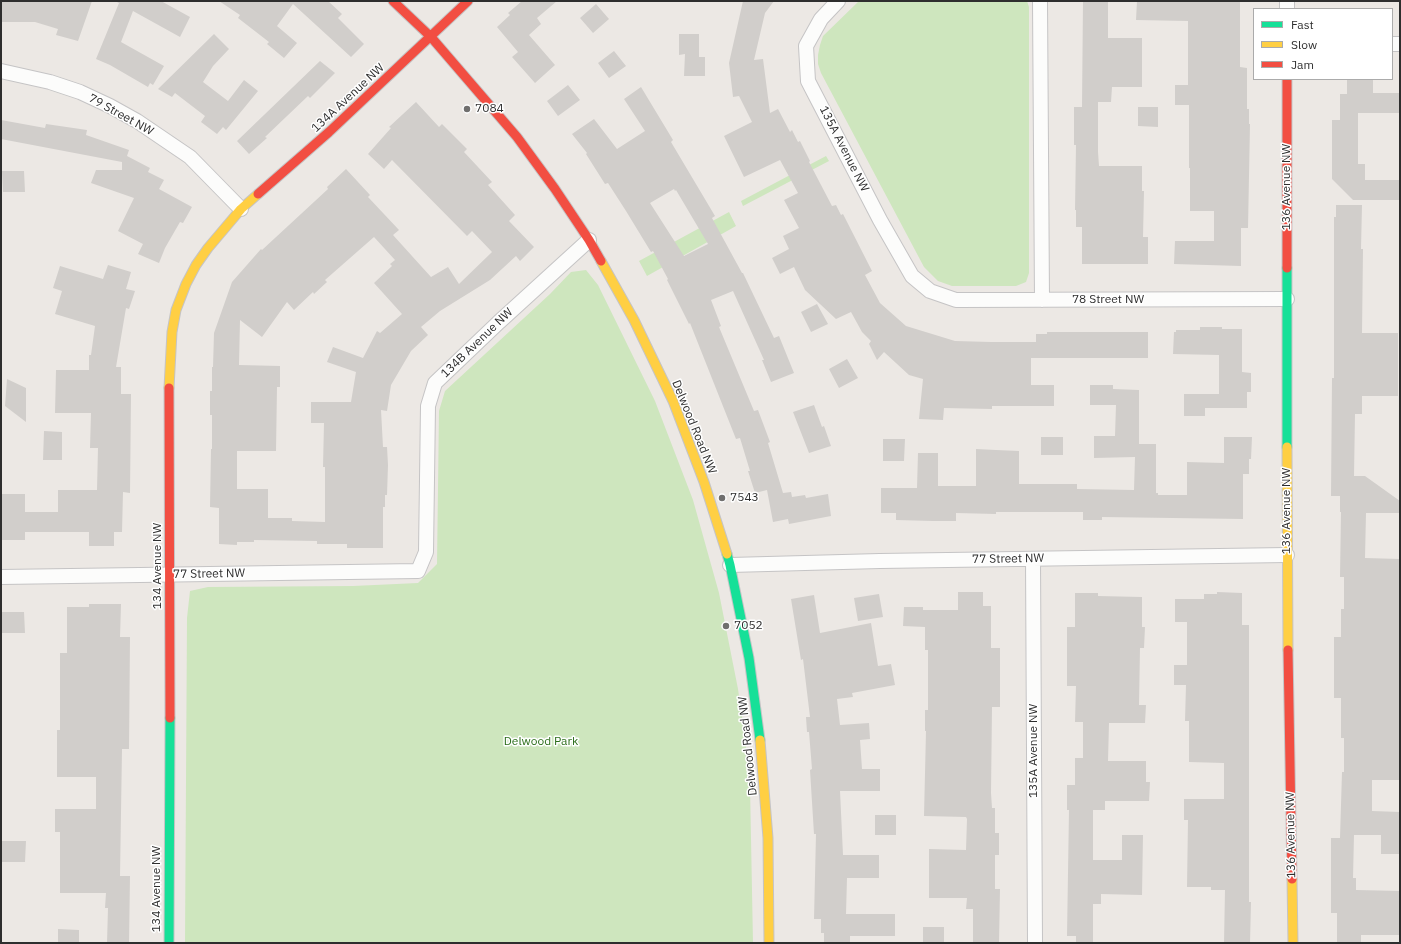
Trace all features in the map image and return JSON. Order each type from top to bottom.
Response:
[{"type":"street","name":"Delwood Road NW","points":[[393,1],[431,37],[517,137],[555,189],[589,240],[634,320],[673,401],[704,482],[730,564],[749,658],[758,718],[764,778],[768,838],[768,943]]},
{"type":"street","name":"134A Avenue NW","points":[[241,209],[329,132],[468,1]]},
{"type":"street","name":"135A Avenue NW","points":[[838,1],[821,18],[806,46],[808,81],[880,220],[912,276],[930,291]]},
{"type":"street","points":[[1040,1],[1042,300]]},
{"type":"street","name":"79 Street NW","points":[[1,70],[50,82],[80,92],[138,121],[190,158],[241,209]]},
{"type":"street","name":"136 Avenue NW","points":[[1287,80],[1286,555],[1293,943]]},
{"type":"street","name":"134 Avenue NW","points":[[169,943],[169,376],[172,332],[181,297],[196,265],[208,248],[241,209]]},
{"type":"street","name":"134B Avenue NW","points":[[418,571],[426,552],[428,406],[436,383],[499,322],[589,240]]},
{"type":"street","name":"78 Street NW","points":[[930,291],[956,300],[1287,299]]},
{"type":"street","name":"77 Street NW","points":[[730,564],[1286,555]]},
{"type":"street","name":"135A Avenue NW","points":[[1033,559],[1035,943]]},
{"type":"street","name":"77 Street NW","points":[[1,576],[418,571]]},
{"type":"green space","points":[[859,1],[1027,1],[1029,7],[1029,273],[1026,282],[1016,286],[952,286],[938,281],[924,267],[821,73],[818,64],[818,55],[823,36]]},
{"type":"green space","points":[[826,156],[829,161],[743,206],[741,201]]},
{"type":"green space","points":[[729,212],[736,226],[647,276],[639,261]]},
{"type":"green space","name":"Delwood Park","points":[[586,270],[598,285],[655,401],[693,500],[719,593],[738,689],[750,786],[753,943],[185,943],[187,618],[190,591],[208,587],[353,586],[418,583],[437,564],[439,411],[445,391],[550,294],[571,272]]},
{"type":"building","points":[[1,1],[92,1],[78,41],[56,35],[58,29],[35,22],[1,22]]},
{"type":"building","points":[[115,1],[161,1],[190,17],[180,37],[133,11],[121,42],[164,66],[153,85],[150,83],[148,87],[110,65],[96,59],[119,3]]},
{"type":"building","points":[[219,1],[328,1],[342,14],[338,18],[364,44],[351,57],[293,4],[277,26],[297,43],[284,58],[267,44],[269,42],[238,18],[240,15]]},
{"type":"building","points":[[522,1],[557,1],[537,18],[541,24],[529,35],[555,65],[535,83],[512,57],[518,52],[497,27],[510,15],[508,13]]},
{"type":"building","points":[[743,1],[774,1],[765,13],[754,60],[763,59],[770,113],[778,109],[790,132],[792,130],[798,142],[800,141],[810,161],[809,162],[832,206],[836,205],[841,215],[843,214],[872,271],[865,275],[880,303],[906,326],[955,341],[991,342],[1036,342],[1036,334],[1047,334],[1047,332],[1148,332],[1148,358],[1031,358],[1031,385],[1054,385],[1054,406],[992,406],[992,409],[944,408],[943,420],[919,419],[923,379],[909,375],[884,352],[877,360],[869,344],[871,341],[862,332],[851,312],[836,319],[805,290],[794,267],[780,274],[772,258],[789,249],[783,236],[799,228],[784,200],[798,193],[780,160],[744,177],[724,136],[752,122],[739,96],[733,97],[729,63]]},
{"type":"building","points":[[1083,1],[1108,1],[1108,38],[1142,38],[1142,87],[1112,87],[1111,102],[1098,102],[1098,152],[1099,166],[1142,166],[1142,191],[1144,191],[1143,237],[1148,237],[1148,264],[1082,264],[1082,227],[1076,227],[1075,210],[1076,145],[1074,145],[1074,107],[1082,107]]},
{"type":"building","points":[[1137,1],[1240,1],[1240,67],[1247,68],[1247,109],[1249,109],[1250,124],[1248,228],[1241,228],[1241,266],[1174,264],[1175,241],[1214,241],[1214,211],[1190,211],[1189,105],[1175,105],[1175,85],[1188,85],[1188,21],[1136,20]]},
{"type":"building","points":[[596,4],[609,19],[593,33],[580,18]]},
{"type":"building","points":[[214,34],[229,49],[213,66],[203,82],[228,101],[244,80],[258,91],[226,130],[223,127],[217,134],[201,122],[205,116],[175,93],[172,97],[158,89]]},
{"type":"building","points":[[679,34],[699,34],[699,57],[705,57],[705,76],[684,76],[685,54],[679,55]]},
{"type":"building","points":[[614,51],[626,66],[609,78],[598,63]]},
{"type":"building","points":[[320,61],[335,73],[310,98],[308,96],[265,137],[267,138],[249,154],[237,141]]},
{"type":"building","points":[[1347,80],[1373,80],[1373,93],[1400,93],[1400,113],[1358,113],[1358,164],[1365,164],[1365,180],[1400,180],[1400,200],[1353,200],[1332,179],[1332,120],[1340,120],[1340,94],[1347,94]]},
{"type":"building","points":[[568,85],[580,100],[558,116],[547,101]]},
{"type":"building","points":[[641,87],[673,140],[671,142],[715,216],[712,218],[743,273],[774,338],[779,336],[794,373],[771,382],[762,360],[764,360],[733,291],[711,300],[721,326],[719,327],[754,411],[758,410],[770,442],[768,443],[783,493],[791,492],[792,497],[805,495],[806,498],[828,494],[831,516],[789,524],[788,519],[773,522],[767,490],[755,493],[740,438],[736,439],[690,323],[689,324],[667,280],[668,279],[653,251],[651,252],[608,183],[605,184],[586,154],[587,153],[572,134],[594,119],[617,149],[645,131],[624,99]],"holes":[[[674,189],[675,191],[676,190],[708,244],[684,256],[650,203]]]},
{"type":"building","points":[[416,102],[439,127],[442,124],[467,149],[464,152],[492,182],[488,185],[515,215],[509,221],[534,247],[520,261],[516,256],[490,280],[440,311],[421,327],[428,335],[411,351],[391,385],[387,411],[381,410],[383,447],[387,447],[388,465],[387,495],[385,495],[385,507],[383,507],[383,548],[347,548],[347,544],[317,544],[317,541],[254,540],[254,542],[237,542],[237,545],[219,544],[219,508],[210,507],[212,415],[210,415],[210,391],[212,391],[214,333],[232,282],[261,249],[262,250],[328,189],[327,187],[346,169],[370,195],[368,197],[399,230],[393,235],[431,277],[448,267],[459,284],[492,252],[472,231],[467,236],[392,160],[384,169],[368,154],[391,128],[389,127]],"holes":[[[374,237],[395,260],[390,264],[392,266],[374,283],[402,314],[380,333],[377,331],[363,358],[333,347],[327,362],[356,372],[351,402],[311,402],[311,423],[324,423],[323,467],[325,467],[325,522],[292,521],[292,518],[268,518],[268,489],[237,489],[237,451],[276,451],[277,387],[280,387],[280,366],[239,365],[240,320],[262,337],[287,302],[294,310],[313,292],[314,294],[327,282],[325,280]]]},
{"type":"building","points":[[1138,107],[1158,107],[1158,127],[1138,126]]},
{"type":"building","points":[[1,120],[45,128],[46,124],[87,130],[86,135],[129,150],[127,156],[150,168],[148,172],[164,180],[159,189],[192,207],[183,223],[180,222],[165,248],[159,263],[138,254],[143,244],[118,231],[134,198],[91,183],[96,170],[122,170],[122,162],[1,139]]},
{"type":"building","points":[[2,171],[24,171],[25,192],[3,192]]},
{"type":"building","points":[[1336,205],[1362,205],[1362,333],[1398,333],[1398,396],[1362,396],[1362,414],[1355,414],[1354,476],[1365,476],[1400,501],[1400,513],[1366,513],[1365,558],[1400,559],[1400,780],[1372,780],[1372,811],[1400,812],[1400,854],[1381,854],[1381,835],[1354,835],[1353,878],[1356,878],[1356,890],[1400,891],[1399,935],[1361,935],[1361,943],[1337,943],[1337,913],[1331,913],[1331,838],[1340,838],[1342,772],[1344,772],[1344,738],[1341,738],[1341,698],[1334,698],[1334,637],[1341,637],[1341,609],[1344,609],[1344,577],[1340,577],[1341,512],[1340,496],[1331,496],[1332,378],[1334,378],[1334,217],[1336,217]]},
{"type":"building","points":[[108,265],[131,272],[126,289],[135,291],[129,309],[126,308],[116,367],[121,367],[121,394],[131,394],[130,493],[123,492],[122,532],[114,532],[114,546],[89,546],[89,532],[25,532],[25,540],[1,540],[1,494],[25,494],[25,512],[58,512],[58,490],[97,490],[98,448],[90,448],[91,413],[55,413],[56,370],[89,370],[89,355],[91,355],[95,326],[55,314],[62,291],[53,288],[60,266],[103,279]]},
{"type":"building","points":[[817,304],[828,324],[811,332],[801,312]]},
{"type":"building","points":[[1200,327],[1242,329],[1242,372],[1251,373],[1251,392],[1247,392],[1247,408],[1205,408],[1205,416],[1184,416],[1184,394],[1219,394],[1219,355],[1173,354],[1174,332],[1176,332],[1176,330],[1200,330]]},
{"type":"building","points":[[847,359],[858,378],[839,388],[829,369]]},
{"type":"building","points":[[7,379],[26,388],[26,422],[5,406]]},
{"type":"building","points":[[1090,385],[1113,385],[1113,389],[1139,390],[1139,444],[1156,444],[1156,493],[1158,493],[1158,495],[1187,495],[1187,462],[1224,463],[1224,437],[1252,437],[1251,459],[1249,459],[1249,474],[1243,474],[1243,519],[1102,517],[1102,520],[1083,520],[1083,512],[996,512],[996,514],[956,513],[956,521],[933,521],[896,520],[896,513],[881,513],[881,488],[917,488],[918,453],[938,453],[938,486],[976,486],[976,449],[1019,451],[1019,484],[1077,484],[1077,489],[1134,490],[1135,457],[1094,458],[1094,436],[1115,436],[1116,405],[1090,405]]},
{"type":"building","points":[[814,405],[831,446],[809,453],[793,412]]},
{"type":"building","points":[[44,431],[62,432],[62,460],[43,460]]},
{"type":"building","points":[[1041,437],[1063,437],[1063,455],[1041,455]]},
{"type":"building","points":[[883,439],[905,439],[904,461],[883,461]]},
{"type":"building","points":[[958,592],[983,592],[983,606],[991,606],[991,648],[1000,648],[1000,707],[992,707],[991,793],[992,808],[995,808],[995,833],[999,833],[999,855],[995,855],[995,889],[1000,889],[999,943],[973,943],[973,909],[966,909],[967,898],[929,898],[929,849],[966,850],[967,819],[966,817],[924,816],[925,710],[928,710],[928,650],[925,650],[925,627],[903,626],[904,607],[923,607],[923,610],[958,610]]},
{"type":"building","points":[[1217,592],[1242,593],[1242,625],[1249,625],[1250,943],[1224,943],[1225,890],[1211,890],[1211,887],[1187,887],[1188,820],[1184,820],[1184,799],[1224,799],[1224,763],[1189,762],[1189,721],[1185,721],[1186,685],[1174,685],[1174,665],[1187,665],[1187,622],[1175,622],[1175,599],[1204,599],[1204,594],[1217,594]]},
{"type":"building","points":[[1075,593],[1098,593],[1098,596],[1142,597],[1142,627],[1145,627],[1144,648],[1140,648],[1139,705],[1146,705],[1145,723],[1109,723],[1108,761],[1146,761],[1146,782],[1150,782],[1149,801],[1105,801],[1105,810],[1093,810],[1093,860],[1122,860],[1122,835],[1143,835],[1142,895],[1101,894],[1101,904],[1093,904],[1093,943],[1076,943],[1076,936],[1067,936],[1069,810],[1067,810],[1067,785],[1075,785],[1075,758],[1083,758],[1083,722],[1075,722],[1076,686],[1067,686],[1067,627],[1075,627]]},
{"type":"building","points":[[879,594],[883,617],[858,621],[854,598]]},
{"type":"building","points":[[814,595],[820,633],[871,623],[878,666],[891,664],[895,685],[852,693],[853,697],[837,699],[840,725],[869,723],[870,739],[860,740],[862,769],[880,769],[880,791],[840,791],[843,855],[879,855],[879,878],[847,878],[846,914],[895,914],[895,936],[850,936],[850,943],[824,943],[824,933],[821,933],[821,919],[814,919],[816,834],[814,834],[810,770],[812,769],[809,732],[807,732],[806,717],[810,717],[803,659],[801,660],[791,599]]},
{"type":"building","points":[[89,604],[121,604],[120,637],[130,637],[129,749],[122,749],[120,876],[130,876],[129,943],[107,943],[108,908],[105,908],[106,893],[60,893],[60,832],[55,832],[55,809],[96,809],[96,777],[57,777],[57,730],[60,730],[60,653],[67,653],[67,607],[89,607]]},
{"type":"building","points":[[1,612],[24,612],[25,633],[1,633]]},
{"type":"building","points":[[875,815],[896,815],[896,835],[875,835]]},
{"type":"building","points":[[1,841],[26,841],[25,862],[1,862]]},
{"type":"building","points":[[923,927],[944,927],[944,943],[923,943]]},
{"type":"building","points":[[58,929],[79,930],[79,943],[58,943]]},
{"type":"traffic: fast","points":[[1287,268],[1287,447]]},
{"type":"traffic: fast","points":[[727,554],[749,658],[760,740]]},
{"type":"traffic: fast","points":[[169,943],[170,718]]},
{"type":"traffic: slow","points":[[169,388],[172,332],[176,310],[186,284],[196,265],[208,248],[241,209],[258,194]]},
{"type":"traffic: slow","points":[[601,261],[634,320],[673,401],[704,482],[727,554]]},
{"type":"traffic: slow","points":[[1287,447],[1288,650]]},
{"type":"traffic: slow","points":[[760,740],[768,838],[769,943]]},
{"type":"traffic: slow","points":[[1292,879],[1293,943]]},
{"type":"traffic: jam","points":[[393,1],[431,37],[517,137],[555,189],[601,261]]},
{"type":"traffic: jam","points":[[258,194],[329,132],[468,1]]},
{"type":"traffic: jam","points":[[1287,80],[1287,268]]},
{"type":"traffic: jam","points":[[169,388],[170,718]]},
{"type":"traffic: jam","points":[[1288,650],[1292,879]]},
{"type":"place","name":"7084","points":[[467,109]]},
{"type":"place","name":"7543","points":[[722,498]]},
{"type":"place","name":"7052","points":[[726,626]]}]
